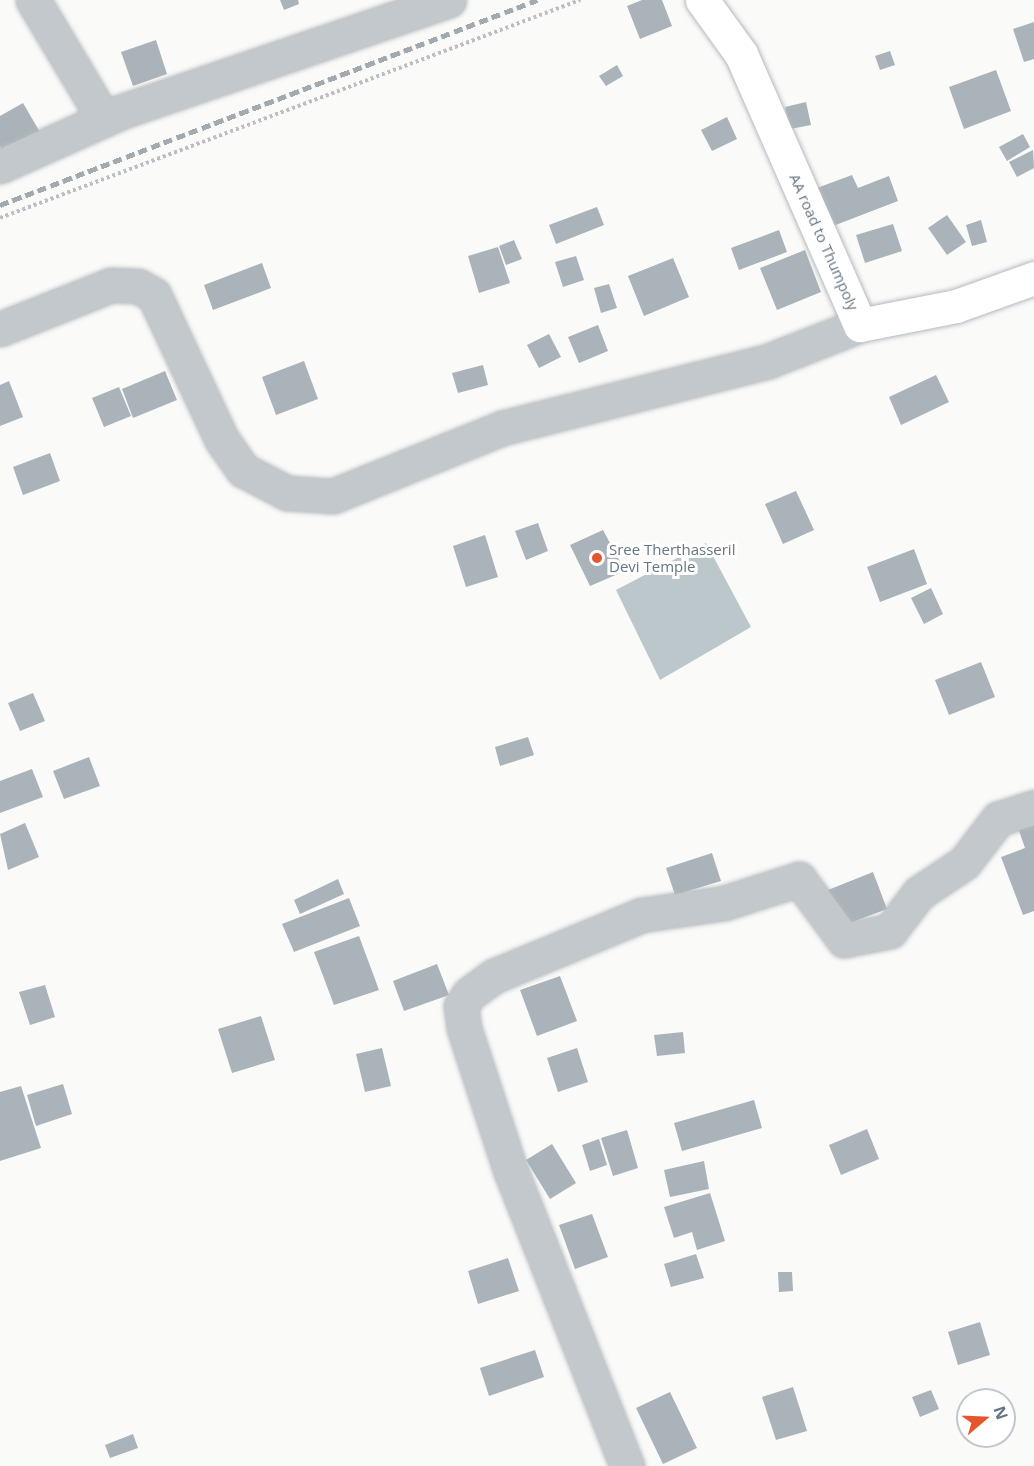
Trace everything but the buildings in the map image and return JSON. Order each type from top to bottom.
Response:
[{"type":"main road","name":"AA road to Thumpoly","points":[[702,0],[741,54],[860,326],[956,306],[1034,278]]},
{"type":"street","points":[[33,0],[104,119]]},
{"type":"street","points":[[0,166],[104,119],[450,0]]},
{"type":"street","points":[[0,329],[111,285],[138,286],[154,295],[222,440],[243,471],[286,493],[333,496],[502,428],[768,361],[860,326]]},
{"type":"street","points":[[627,1466],[511,1172],[464,1028],[461,1006],[494,976],[594,932],[641,915],[724,903],[799,879],[844,940],[890,931],[919,893],[964,863],[998,819],[1034,807]]},
{"type":"path","points":[[0,218],[580,0]]},
{"type":"shaded area","points":[[706,543],[751,627],[660,680],[616,590]]},
{"type":"railway","points":[[0,205],[537,0]]},
{"type":"place","name":"Sree Therthasseril Devi Temple","points":[[597,558]]}]
